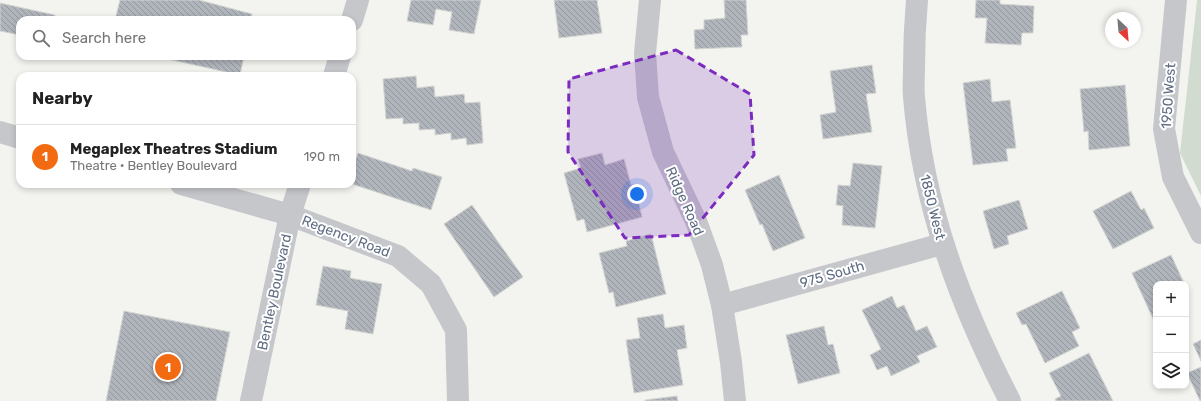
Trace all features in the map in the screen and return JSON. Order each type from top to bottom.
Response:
[{"type":"street","points":[[353,16],[358,0]]},
{"type":"street","name":"Ridge Road","points":[[650,0],[645,53],[648,97],[663,152],[696,221],[712,265],[722,305],[731,362],[735,401]]},
{"type":"street","name":"1850 West","points":[[916,0],[914,29],[914,96],[923,165],[942,244],[985,354],[1010,401]]},
{"type":"street","name":"1950 West","points":[[1176,0],[1164,129],[1173,177],[1201,233]]},
{"type":"street","points":[[335,72],[339,60]]},
{"type":"street","points":[[0,132],[16,137]]},
{"type":"street","name":"Regency Road","points":[[195,188],[290,215],[398,256],[431,284],[456,330],[458,401]]},
{"type":"street","name":"Bentley Boulevard","points":[[251,401],[290,215],[299,188]]},
{"type":"street","name":"975 South","points":[[722,305],[942,244]]},
{"type":"highlighted area","points":[[676,50],[750,94],[754,155],[689,235],[625,238],[568,152],[569,79]]},
{"type":"shaded area","points":[[1197,0],[1201,0],[1201,196],[1180,153]]},
{"type":"building","points":[[120,0],[199,0],[252,14],[252,16],[116,16]]},
{"type":"building","points":[[411,0],[481,0],[474,34],[449,30],[452,12],[436,9],[433,25],[407,21]]},
{"type":"building","points":[[554,0],[597,0],[602,33],[559,38]]},
{"type":"building","points":[[724,0],[746,0],[748,35],[741,35],[742,47],[695,49],[694,30],[704,29],[704,20],[725,18]]},
{"type":"building","points":[[976,0],[1000,0],[1000,4],[1034,6],[1033,33],[1022,33],[1021,45],[985,43],[987,18],[975,18]]},
{"type":"building","points":[[0,3],[55,15],[16,16],[16,34],[0,31]]},
{"type":"building","points":[[172,60],[243,60],[241,72],[226,72]]},
{"type":"building","points":[[872,65],[876,93],[866,94],[872,132],[823,139],[820,115],[836,112],[830,71]]},
{"type":"building","points":[[416,76],[417,88],[434,86],[435,97],[464,94],[465,103],[480,102],[483,143],[467,145],[466,138],[451,140],[451,133],[435,135],[435,129],[419,130],[419,123],[403,124],[403,118],[386,119],[383,79]]},
{"type":"building","points":[[990,79],[992,102],[1010,100],[1016,148],[1006,149],[1008,161],[973,165],[963,83]]},
{"type":"building","points":[[1125,85],[1130,146],[1089,150],[1088,131],[1084,132],[1080,89]]},
{"type":"building","points":[[358,153],[412,171],[413,168],[442,177],[431,210],[356,185],[356,159]]},
{"type":"building","points":[[602,153],[605,165],[624,159],[631,185],[634,184],[642,217],[587,232],[584,219],[577,221],[564,173],[581,168],[578,159]]},
{"type":"building","points":[[853,163],[882,166],[875,228],[842,225],[843,206],[836,205],[838,185],[850,186]]},
{"type":"building","points":[[779,175],[805,238],[773,251],[762,224],[760,225],[745,190]]},
{"type":"building","points":[[1131,191],[1141,210],[1144,208],[1154,228],[1113,249],[1093,211]]},
{"type":"building","points":[[1019,200],[1028,229],[1007,236],[1009,244],[994,249],[983,211]]},
{"type":"building","points":[[472,205],[523,277],[494,297],[444,224]]},
{"type":"building","points":[[651,234],[666,294],[616,307],[613,292],[609,293],[599,253],[627,246],[626,241]]},
{"type":"building","points":[[1171,255],[1183,281],[1153,281],[1153,318],[1132,273]]},
{"type":"building","points":[[323,266],[351,271],[350,278],[382,284],[373,334],[345,329],[348,311],[316,305]]},
{"type":"building","points":[[1062,291],[1080,328],[1072,332],[1079,346],[1045,363],[1026,324],[1022,325],[1016,313]]},
{"type":"building","points":[[892,296],[897,308],[904,305],[916,331],[927,326],[937,347],[917,356],[920,362],[891,376],[887,366],[877,370],[870,355],[881,349],[862,310]]},
{"type":"building","points":[[124,311],[230,332],[216,401],[106,401]]},
{"type":"building","points":[[663,314],[665,328],[684,325],[687,348],[677,350],[683,385],[634,393],[626,340],[640,338],[637,318]]},
{"type":"building","points":[[824,326],[828,345],[833,344],[840,373],[798,384],[786,335]]},
{"type":"building","points":[[1201,340],[1201,361],[1193,344]]},
{"type":"building","points":[[1089,353],[1113,401],[1056,401],[1055,399],[1061,396],[1049,373]]},
{"type":"building","points":[[1201,367],[1201,401],[1189,377],[1189,372]]},
{"type":"building","points":[[677,396],[678,401],[645,401],[645,400]]},
{"type":"place","name":"Megaplex Theatres Stadium","points":[[168,367]]}]
